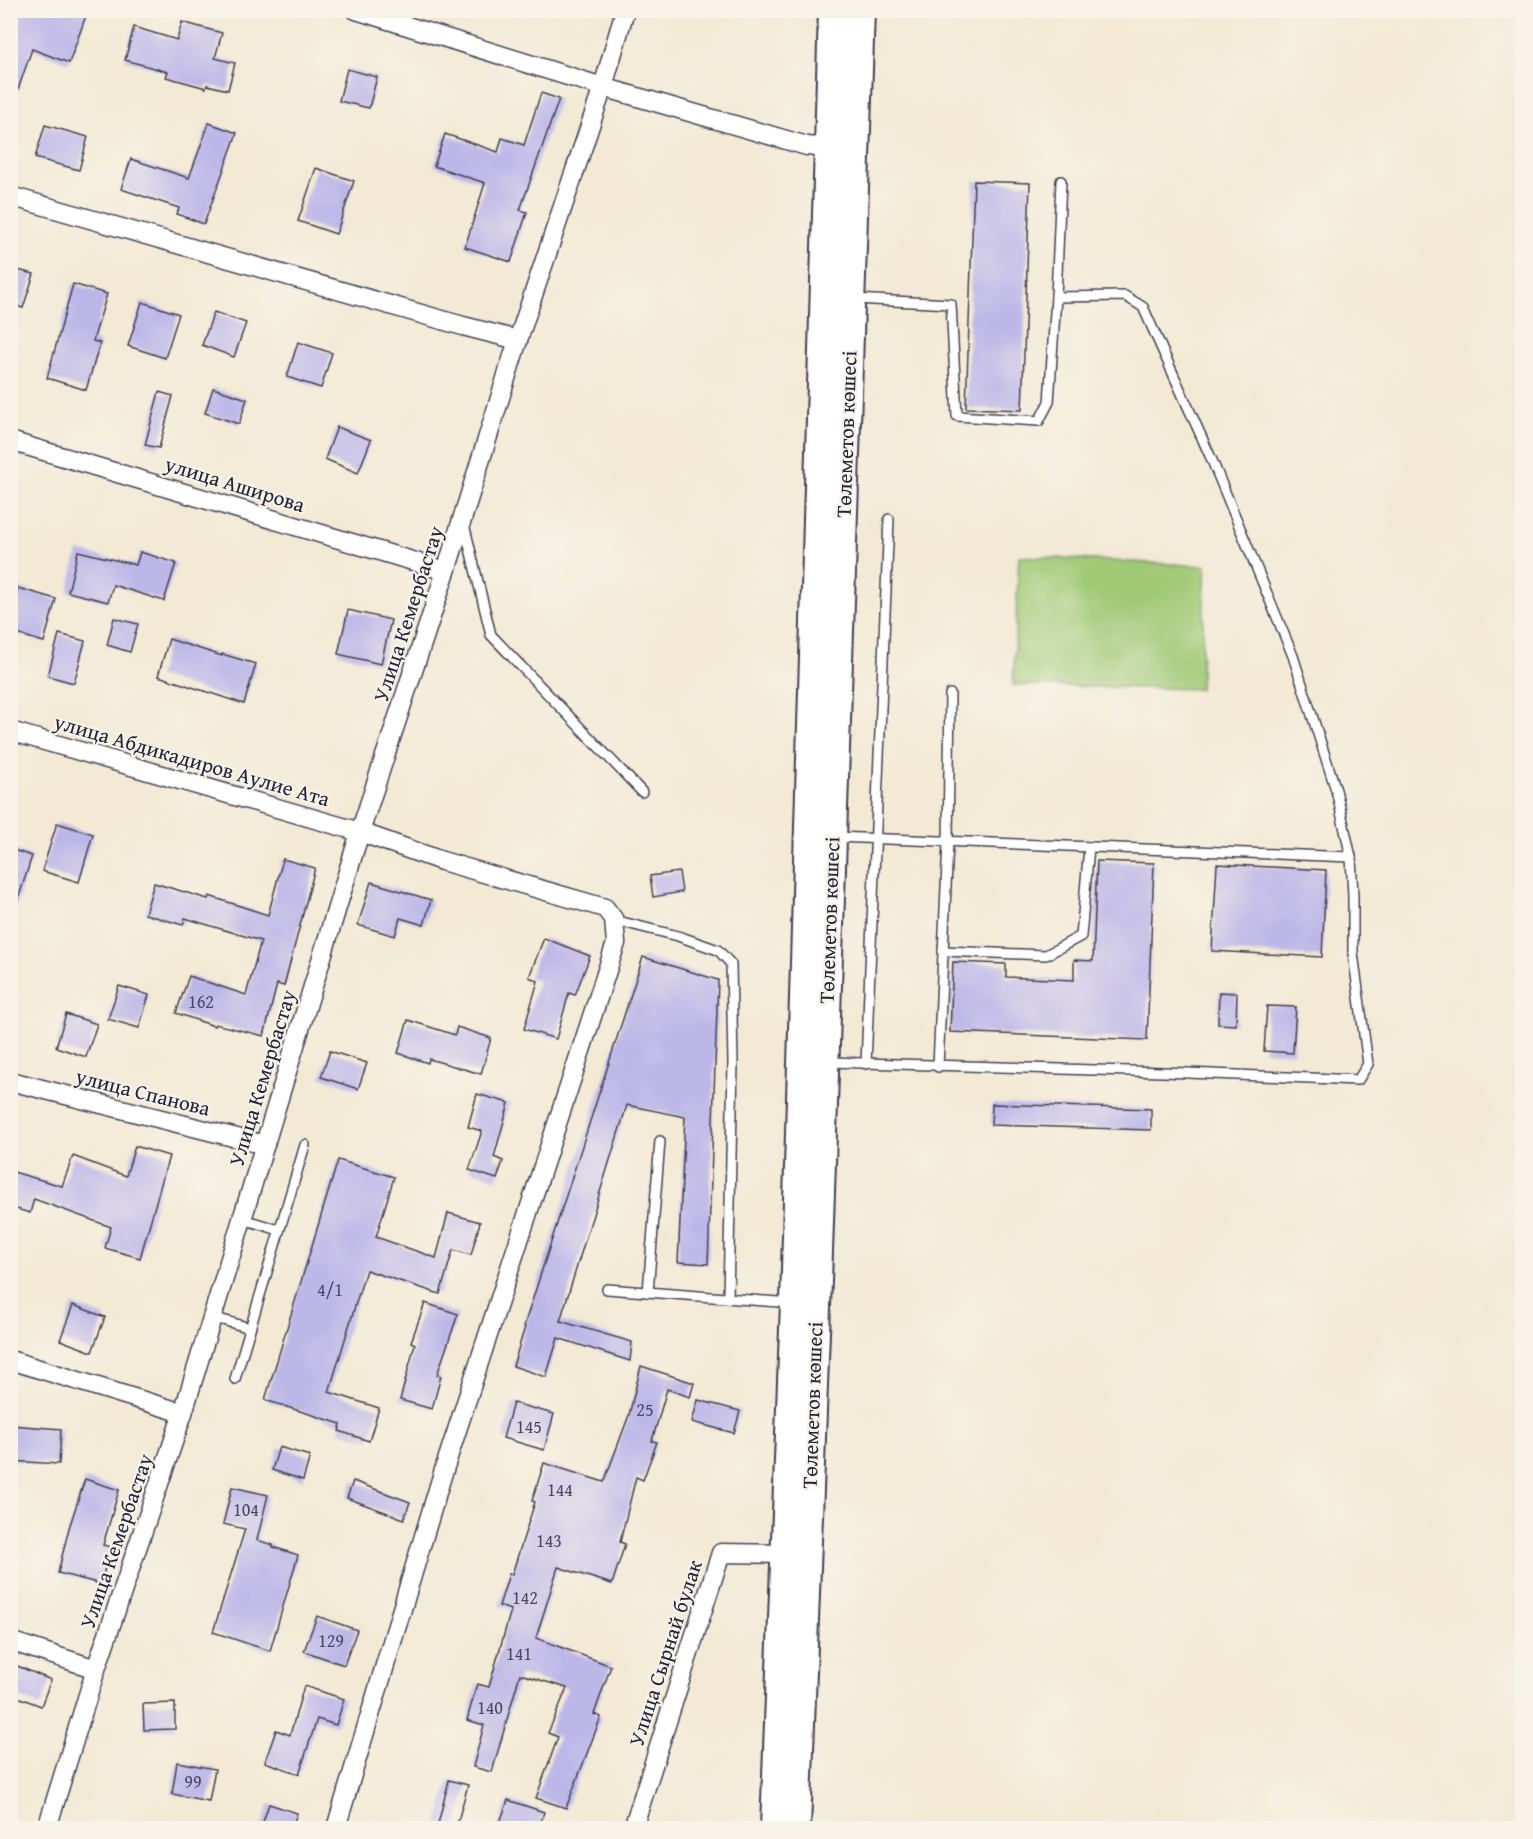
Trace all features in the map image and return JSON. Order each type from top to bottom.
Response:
[{"type":"main road","name":"Төлеметов көшесі","points":[[796,1828],[851,299],[833,10]]},
{"type":"main road","name":"Төлеметов көшесі","points":[[775,1828],[842,150],[860,10]]},
{"type":"street","points":[[356,10],[603,87],[807,146],[842,150]]},
{"type":"street","name":"Улица Кемербастау","points":[[47,1828],[96,1669],[183,1413],[360,832],[446,571],[518,340],[603,87],[625,10]]},
{"type":"street","points":[[10,196],[518,340]]},
{"type":"street","name":"улица Аширова","points":[[10,441],[446,571]]},
{"type":"street","name":"улица Абдикадиров Аулие Ата","points":[[10,731],[360,832],[442,861],[604,908],[614,920]]},
{"type":"street","points":[[336,1828],[442,1476],[616,943],[614,920]]},
{"type":"street","name":"улица Спанова","points":[[10,1082],[265,1146]]},
{"type":"street","points":[[10,1360],[183,1413]]},
{"type":"street","name":"Улица Сырнай булак","points":[[633,1828],[721,1553],[786,1554]]},
{"type":"street","points":[[10,1641],[96,1669]]},
{"type":"lane","points":[[851,299],[951,304],[957,416],[1039,421],[1049,402],[1061,181]]},
{"type":"lane","points":[[824,1062],[1358,1080],[1368,1064],[1353,953],[1351,857],[1336,790],[1293,656],[1211,458],[1143,307],[1125,296],[1056,297]]},
{"type":"lane","points":[[462,518],[491,635],[642,792]]},
{"type":"lane","points":[[866,1064],[889,519]]},
{"type":"lane","points":[[938,1067],[948,842],[950,694]]},
{"type":"lane","points":[[832,837],[1351,857]]},
{"type":"lane","points":[[943,951],[1046,955],[1081,936],[1089,847]]},
{"type":"lane","points":[[614,920],[678,936],[718,950],[731,964],[733,1063],[728,1298]]},
{"type":"lane","points":[[648,1292],[660,1141]]},
{"type":"lane","points":[[235,1379],[305,1145]]},
{"type":"lane","points":[[243,1219],[279,1230]]},
{"type":"lane","points":[[607,1289],[795,1303]]},
{"type":"lane","points":[[212,1317],[250,1328]]},
{"type":"green space","points":[[1019,556],[1206,566],[1200,689],[1013,685]]},
{"type":"building","points":[[14,10],[88,10],[69,63],[32,49],[13,104],[10,104],[10,22]]},
{"type":"building","points":[[182,22],[222,33],[215,58],[235,63],[228,90],[207,85],[206,88],[166,77],[168,72],[125,60],[134,27],[177,40]]},
{"type":"building","points":[[347,69],[377,77],[369,108],[339,101]]},
{"type":"building","points":[[541,93],[559,99],[520,210],[527,212],[511,262],[465,247],[485,183],[434,166],[445,134],[498,152],[502,138],[524,145]]},
{"type":"building","points":[[209,123],[237,133],[204,224],[177,214],[179,208],[121,189],[131,159],[189,178]]},
{"type":"building","points":[[45,125],[88,137],[79,170],[35,158]]},
{"type":"building","points":[[316,168],[354,181],[336,234],[298,221]]},
{"type":"building","points":[[974,181],[1030,183],[1022,410],[966,408]]},
{"type":"building","points":[[10,268],[34,274],[23,308],[10,304]]},
{"type":"building","points":[[73,284],[107,294],[93,341],[100,343],[86,390],[47,378]]},
{"type":"building","points":[[142,302],[179,314],[165,358],[128,346]]},
{"type":"building","points":[[214,312],[246,323],[234,357],[202,345]]},
{"type":"building","points":[[298,342],[332,353],[321,388],[287,377]]},
{"type":"building","points":[[213,388],[247,399],[239,424],[205,413]]},
{"type":"building","points":[[159,392],[173,396],[159,448],[145,445]]},
{"type":"building","points":[[337,427],[371,440],[358,473],[325,459]]},
{"type":"building","points":[[78,551],[136,565],[140,552],[176,563],[164,601],[113,585],[108,602],[68,592]]},
{"type":"building","points":[[18,588],[56,599],[44,642],[10,632],[10,614]]},
{"type":"building","points":[[348,610],[391,620],[381,664],[338,654]]},
{"type":"building","points":[[114,618],[138,624],[130,652],[107,645]]},
{"type":"building","points":[[59,634],[85,641],[74,683],[48,676]]},
{"type":"building","points":[[169,639],[256,664],[244,704],[158,676]]},
{"type":"building","points":[[57,823],[93,834],[79,882],[42,871]]},
{"type":"building","points":[[10,849],[32,856],[14,912],[10,911]]},
{"type":"building","points":[[283,859],[315,868],[284,986],[277,984],[264,1036],[215,1024],[214,1026],[176,1013],[189,976],[246,995],[261,941],[185,918],[183,925],[145,914],[154,883],[208,899],[209,896],[268,915]]},
{"type":"building","points":[[1097,861],[1154,863],[1147,1040],[950,1032],[953,962],[1006,964],[1006,977],[1074,980],[1074,960],[1093,961]]},
{"type":"building","points":[[1217,864],[1326,870],[1322,957],[1212,951]]},
{"type":"building","points":[[679,872],[682,892],[653,897],[650,876]]},
{"type":"building","points":[[371,882],[431,900],[424,925],[400,918],[395,936],[358,925]]},
{"type":"building","points":[[544,938],[590,956],[575,995],[569,993],[556,1039],[524,1029],[538,981],[529,977]]},
{"type":"building","points":[[643,957],[718,980],[708,1264],[678,1262],[685,1117],[627,1105],[560,1321],[632,1342],[630,1361],[558,1338],[546,1377],[513,1366]]},
{"type":"building","points":[[119,986],[149,995],[139,1028],[108,1019]]},
{"type":"building","points":[[1219,992],[1237,993],[1236,1025],[1218,1024]]},
{"type":"building","points":[[1267,1006],[1296,1007],[1293,1053],[1264,1051]]},
{"type":"building","points":[[66,1014],[97,1024],[86,1057],[56,1047]]},
{"type":"building","points":[[408,1020],[455,1035],[457,1027],[491,1038],[481,1074],[429,1059],[428,1063],[398,1053]]},
{"type":"building","points":[[330,1051],[367,1063],[358,1089],[321,1077]]},
{"type":"building","points":[[477,1094],[509,1103],[494,1157],[503,1161],[497,1179],[469,1170],[482,1131],[468,1127]]},
{"type":"building","points":[[992,1104],[1151,1109],[1151,1130],[991,1125]]},
{"type":"building","points":[[135,1146],[169,1156],[140,1258],[105,1248],[111,1227],[34,1199],[30,1213],[10,1207],[10,1171],[62,1186],[73,1156],[126,1176]]},
{"type":"building","points":[[338,1160],[394,1177],[376,1237],[436,1258],[448,1213],[480,1222],[471,1255],[453,1250],[440,1294],[366,1270],[329,1392],[379,1408],[369,1441],[339,1431],[341,1424],[265,1400]]},
{"type":"building","points":[[425,1303],[458,1314],[437,1375],[441,1376],[432,1409],[400,1400],[415,1344],[411,1342]]},
{"type":"building","points":[[73,1305],[105,1317],[92,1352],[60,1340]]},
{"type":"building","points":[[641,1366],[694,1383],[690,1397],[667,1389],[652,1441],[657,1442],[643,1480],[636,1477],[620,1542],[625,1544],[612,1584],[558,1567],[536,1638],[611,1666],[594,1714],[601,1717],[566,1808],[536,1798],[558,1737],[548,1733],[567,1688],[520,1674],[492,1772],[473,1767],[484,1725],[467,1720],[477,1684],[489,1687],[511,1610],[499,1606],[509,1574],[512,1574],[535,1502],[532,1501],[544,1463],[604,1482],[629,1415]]},
{"type":"building","points":[[698,1400],[740,1411],[734,1433],[692,1422]]},
{"type":"building","points":[[513,1403],[554,1414],[544,1450],[503,1438]]},
{"type":"building","points":[[10,1425],[61,1429],[59,1464],[10,1461]]},
{"type":"building","points":[[279,1447],[310,1456],[303,1480],[272,1470]]},
{"type":"building","points":[[85,1479],[119,1490],[103,1545],[110,1547],[101,1584],[58,1573],[69,1528]]},
{"type":"building","points":[[353,1481],[410,1502],[404,1519],[347,1498]]},
{"type":"building","points":[[232,1487],[268,1495],[257,1540],[298,1555],[270,1651],[213,1632],[245,1529],[223,1524]]},
{"type":"building","points":[[317,1616],[357,1630],[344,1665],[304,1651]]},
{"type":"building","points":[[15,1665],[51,1680],[41,1706],[10,1694],[10,1677]]},
{"type":"building","points":[[304,1686],[344,1699],[336,1725],[317,1719],[299,1774],[265,1762],[276,1730],[290,1735]]},
{"type":"building","points":[[175,1703],[175,1729],[144,1730],[143,1704]]},
{"type":"building","points":[[177,1762],[215,1769],[209,1801],[172,1794]]},
{"type":"building","points":[[449,1780],[468,1785],[456,1828],[437,1828]]},
{"type":"building","points":[[508,1800],[544,1812],[539,1828],[498,1828]]},
{"type":"building","points":[[269,1804],[297,1813],[292,1828],[261,1828]]}]
